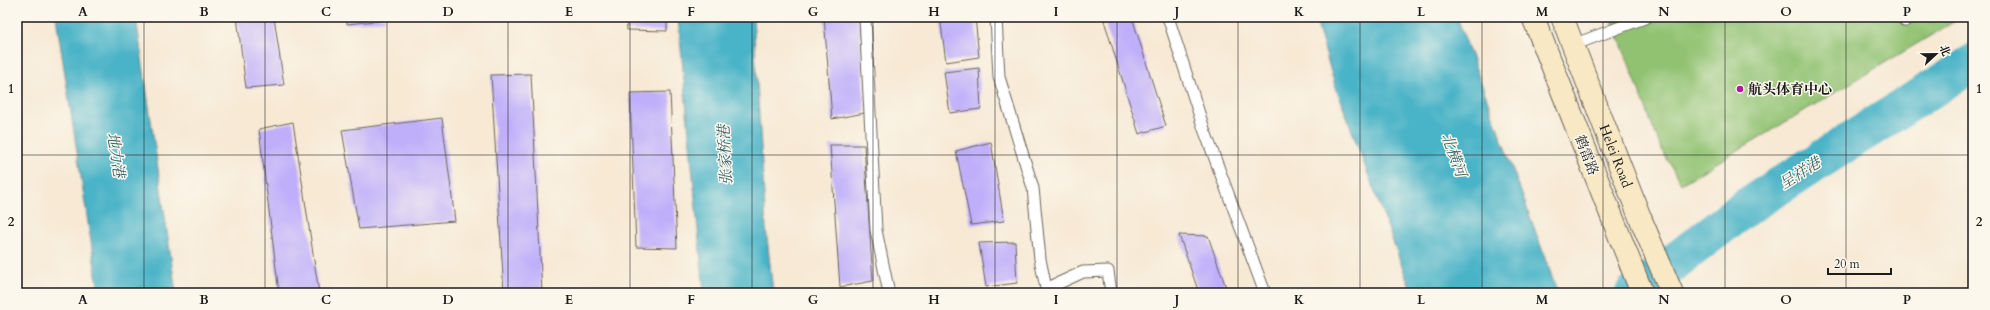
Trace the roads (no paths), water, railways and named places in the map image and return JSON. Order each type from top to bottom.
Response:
[{"type":"street","name":"鹤雷路","points":[[1533,17],[1642,293]]},
{"type":"street","name":"Helei Road","points":[[1562,17],[1641,220],[1672,293]]},
{"type":"lane","points":[[865,17],[876,230],[889,293]]},
{"type":"lane","points":[[996,17],[999,77],[1033,188],[1040,259],[1047,291],[1083,272],[1108,271],[1111,293]]},
{"type":"lane","points":[[1168,17],[1204,129],[1264,293]]},
{"type":"lane","points":[[1573,45],[1646,17]]},
{"type":"water","name":"地力港","points":[[56,17],[136,17],[176,293],[99,293]]},
{"type":"water","name":"张家桥港","points":[[678,17],[753,17],[766,228],[773,293],[704,293]]},
{"type":"water","name":"北横河","points":[[1315,17],[1457,17],[1558,293],[1412,293],[1334,82]]},
{"type":"waterway","name":"呈祥港","points":[[1634,293],[1746,207],[1973,63]]},
{"type":"place","name":"航头体育中心","points":[[1740,89]]}]
